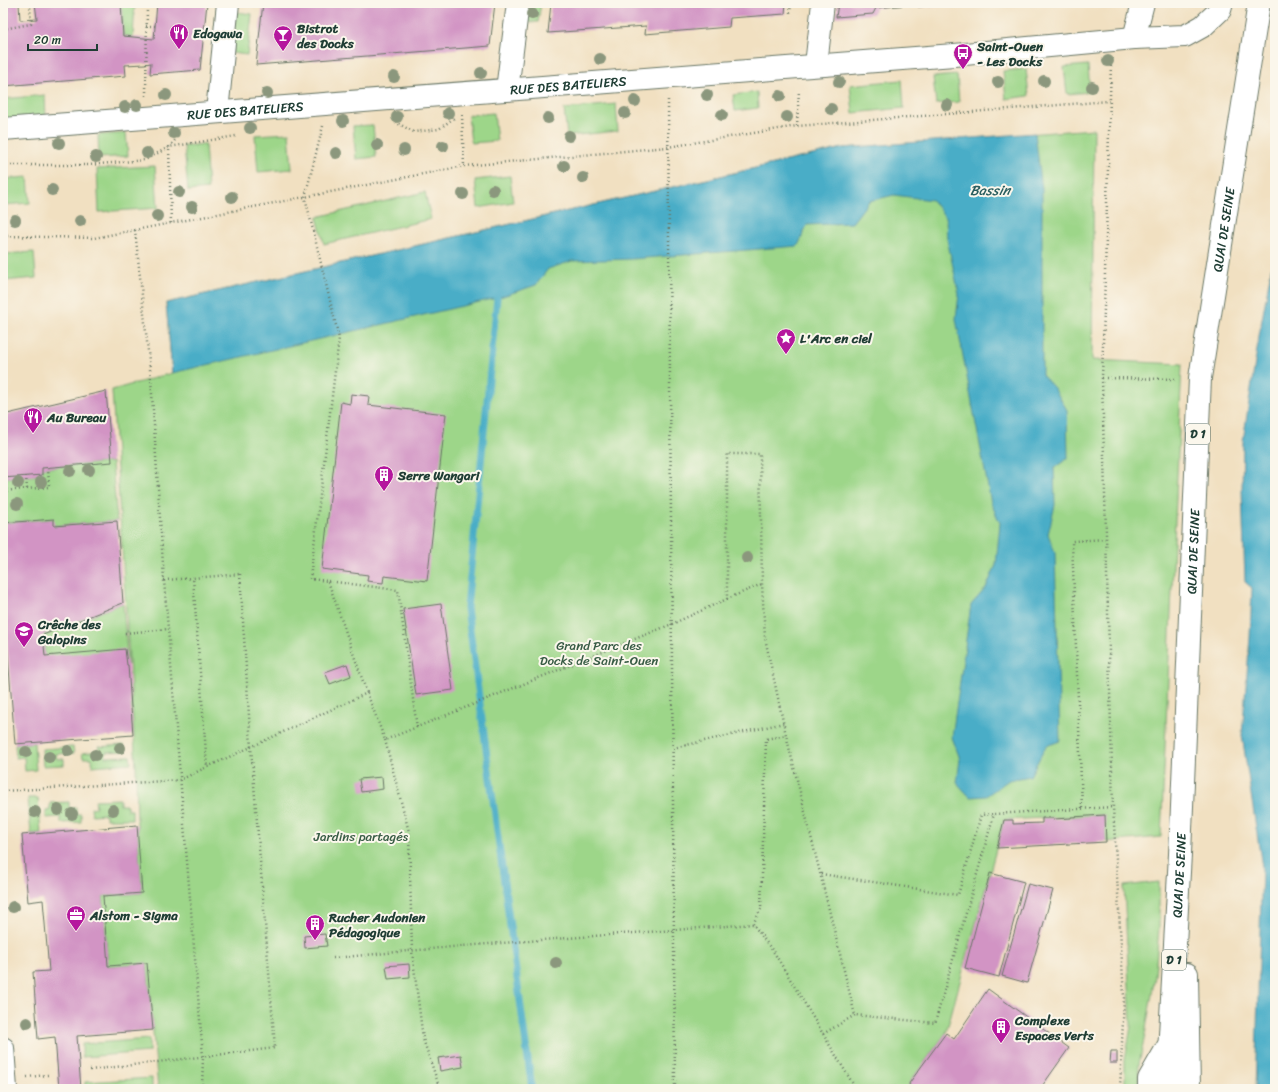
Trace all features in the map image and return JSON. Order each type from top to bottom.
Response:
[{"type":"street","points":[[217,112],[228,3]]},
{"type":"street","points":[[507,90],[518,3]]},
{"type":"street","points":[[816,65],[823,3]]},
{"type":"street","points":[[1134,38],[1143,3]]},
{"type":"street","name":"RUE DES BATELIERS","points":[[3,129],[954,55],[1134,38],[1185,36],[1203,26],[1220,10],[1222,3]]},
{"type":"street","name":"QUAI DE SEINE","points":[[1167,1089],[1179,877],[1200,378],[1257,8]]},
{"type":"street","points":[[1179,877],[1186,902],[1189,1089]]},
{"type":"street","points":[[1149,1089],[1149,1079],[1170,1043]]},
{"type":"street","points":[[3,1048],[5,1083]]},
{"type":"path","points":[[3,29],[31,24],[30,3]]},
{"type":"path","points":[[146,118],[145,64],[147,3]]},
{"type":"path","points":[[790,13],[791,3]]},
{"type":"path","points":[[146,26],[155,26]]},
{"type":"path","points":[[1112,40],[1102,378],[1113,807],[1124,998],[1120,1089]]},
{"type":"path","points":[[797,126],[799,88]]},
{"type":"path","points":[[668,96],[675,1089]]},
{"type":"path","points":[[3,236],[94,238],[464,166],[668,146],[797,126],[1109,101]]},
{"type":"path","points":[[394,122],[414,132],[439,129],[462,112],[464,166]]},
{"type":"path","points":[[316,125],[323,124],[305,197],[339,338],[310,579],[398,590],[417,728]]},
{"type":"path","points":[[171,223],[169,147],[181,133]]},
{"type":"path","points":[[3,165],[88,165],[145,160],[169,147],[240,135]]},
{"type":"path","points":[[135,230],[151,380],[164,580],[203,1058],[202,1089]]},
{"type":"path","points":[[1102,378],[1182,380],[1200,378]]},
{"type":"path","points":[[727,599],[727,454],[760,454],[762,584],[765,638],[786,735],[821,874],[854,1015]]},
{"type":"path","points":[[3,491],[49,487],[48,467]]},
{"type":"path","points":[[26,476],[27,489]]},
{"type":"path","points":[[1082,808],[1072,541],[1105,538]]},
{"type":"path","points":[[90,1070],[203,1058],[275,1048],[251,747],[240,574],[164,580]]},
{"type":"path","points":[[193,578],[207,767]]},
{"type":"path","points":[[328,581],[367,693],[386,740],[409,832],[412,950],[423,1039],[440,1089]]},
{"type":"path","points":[[386,740],[672,624],[762,584]]},
{"type":"path","points":[[125,633],[168,629]]},
{"type":"path","points":[[3,791],[180,780],[367,693]]},
{"type":"path","points":[[673,748],[784,724]]},
{"type":"path","points":[[753,924],[761,910],[766,739],[786,735]]},
{"type":"path","points":[[821,874],[958,895],[981,815],[1113,807]]},
{"type":"path","points":[[823,1034],[854,1015],[935,1023],[994,814]]},
{"type":"path","points":[[333,958],[412,950],[753,924]]},
{"type":"path","points":[[753,924],[775,954],[856,1089]]},
{"type":"green space","points":[[121,3],[135,3],[133,37],[123,36]]},
{"type":"green space","points":[[525,3],[541,3],[538,22],[523,22]]},
{"type":"green space","points":[[236,12],[252,14],[247,55],[232,53]]},
{"type":"green space","points":[[1088,65],[1090,92],[1067,94],[1064,67]]},
{"type":"green space","points":[[1026,69],[1029,96],[1006,99],[1003,71]]},
{"type":"green space","points":[[957,75],[959,102],[936,104],[933,77]]},
{"type":"green space","points":[[902,80],[904,108],[853,113],[850,85]]},
{"type":"green space","points":[[757,92],[758,108],[735,111],[733,95]]},
{"type":"green space","points":[[45,95],[46,119],[3,123],[3,99]]},
{"type":"green space","points":[[616,104],[618,131],[567,136],[564,109]]},
{"type":"green space","points":[[494,113],[497,141],[471,143],[468,115]]},
{"type":"green space","points":[[373,125],[376,157],[356,159],[353,126]]},
{"type":"green space","name":"Grand Parc des Docks de Saint-Ouen","points":[[1094,129],[1092,360],[1182,364],[1161,837],[1106,842],[1104,815],[1004,820],[946,1033],[910,1082],[909,1084],[911,1089],[158,1089],[147,963],[108,966],[103,896],[142,893],[137,825],[136,768],[112,390],[172,373],[166,303],[843,148]]},
{"type":"green space","points":[[126,133],[128,156],[99,158],[98,135]]},
{"type":"green space","points":[[289,133],[292,169],[258,172],[255,135]]},
{"type":"green space","points":[[205,144],[208,189],[188,191],[184,146]]},
{"type":"green space","points":[[155,166],[158,208],[99,212],[97,169]]},
{"type":"green space","points":[[510,176],[513,202],[478,208],[475,180]]},
{"type":"green space","points":[[28,177],[30,203],[3,205],[3,179]]},
{"type":"green space","points":[[425,192],[431,219],[324,244],[317,217]]},
{"type":"green space","points":[[34,252],[36,278],[3,281],[3,254]]},
{"type":"green space","points":[[112,462],[117,521],[54,526],[53,519],[3,523],[3,478],[42,475],[42,468]]},
{"type":"green space","points":[[123,603],[128,665],[46,672],[43,635]]},
{"type":"green space","points":[[34,743],[36,770],[25,771],[24,757],[16,758],[15,744]]},
{"type":"green space","points":[[124,745],[124,751],[106,752],[105,757],[130,756],[131,763],[92,766],[92,758],[83,758],[82,753],[99,751],[98,747]]},
{"type":"green space","points":[[73,747],[74,753],[56,754],[57,759],[64,759],[64,765],[43,766],[42,749]]},
{"type":"green space","points":[[28,798],[38,798],[41,833],[31,834]]},
{"type":"green space","points":[[120,799],[120,805],[127,805],[127,810],[132,810],[132,819],[106,819],[106,814],[92,815],[91,808],[96,807],[95,800]]},
{"type":"green space","points":[[69,802],[69,808],[76,808],[76,814],[81,814],[81,822],[61,823],[60,817],[46,818],[46,811],[50,810],[50,803]]},
{"type":"green space","points":[[1159,882],[1159,928],[1155,976],[1139,1064],[1138,1089],[1125,1089],[1125,1060],[1131,1026],[1124,886]]},
{"type":"green space","points":[[149,1039],[149,1052],[82,1057],[82,1044]]},
{"type":"green space","points":[[152,1078],[152,1089],[85,1089],[85,1082]]},
{"type":"water","name":"Bassin","points":[[1035,133],[1042,189],[1042,375],[1054,388],[1067,410],[1068,458],[1054,468],[1055,505],[1048,534],[1055,553],[1060,741],[1046,746],[1030,776],[1009,780],[986,796],[970,797],[957,783],[960,759],[952,737],[971,605],[986,588],[996,565],[1000,523],[991,503],[956,319],[959,294],[947,239],[946,218],[932,200],[894,195],[869,201],[852,223],[807,225],[798,246],[632,259],[572,261],[548,269],[536,285],[497,298],[172,373],[166,303],[843,148]]},
{"type":"water","points":[[1275,248],[1275,1089],[1255,1089],[1262,867],[1242,735],[1250,637],[1252,588],[1245,582],[1242,491],[1243,441],[1259,336]]},
{"type":"building","points":[[3,3],[19,3],[20,20],[37,19],[35,3],[121,3],[123,36],[154,39],[157,3],[207,3],[200,70],[150,74],[151,63],[125,65],[126,76],[3,86]]},
{"type":"building","points":[[263,3],[495,3],[490,46],[256,65]]},
{"type":"building","points":[[551,3],[786,3],[785,14],[730,18],[729,27],[645,34],[646,26],[548,33]]},
{"type":"building","points":[[838,3],[955,4],[918,7],[918,4],[876,8],[873,14],[836,17]]},
{"type":"building","points":[[106,391],[112,462],[42,468],[42,475],[3,478],[3,415]]},
{"type":"building","name":"Serre Wangari","points":[[351,394],[369,396],[368,405],[446,414],[427,581],[384,576],[383,583],[367,581],[368,575],[322,569],[341,402],[350,404]]},
{"type":"building","points":[[54,519],[54,526],[117,521],[123,603],[43,635],[45,656],[125,649],[128,665],[133,735],[15,744],[3,592],[3,523]]},
{"type":"building","points":[[441,604],[453,690],[416,695],[403,609]]},
{"type":"building","points":[[347,664],[351,676],[330,684],[325,672]]},
{"type":"building","points":[[382,777],[383,789],[361,792],[359,779]]},
{"type":"building","points":[[1105,815],[1106,842],[997,848],[1004,820],[1013,820],[1013,824],[1042,823],[1042,818],[1053,819]]},
{"type":"building","name":"Alstom - Sigma","points":[[137,825],[142,893],[103,896],[108,966],[147,963],[153,1030],[77,1036],[81,1089],[59,1089],[55,1037],[38,1039],[33,972],[49,971],[43,900],[28,902],[22,835]]},
{"type":"building","points":[[990,873],[1024,882],[999,977],[965,968]]},
{"type":"building","points":[[1028,884],[1053,890],[1027,983],[1002,976]]},
{"type":"building","name":"Rucher Audonien Pédagogique","points":[[325,934],[327,946],[305,948],[304,936]]},
{"type":"building","points":[[409,964],[410,977],[388,979],[386,966]]},
{"type":"building","name":"Complexe Espaces Verts","points":[[988,989],[1069,1048],[1040,1089],[929,1089],[923,1085],[921,1089],[911,1089],[909,1084],[910,1082],[946,1033],[954,1039]]},
{"type":"building","points":[[1111,1051],[1117,1051],[1117,1063],[1110,1063]]},
{"type":"building","points":[[461,1055],[463,1067],[440,1071],[438,1058]]},
{"type":"waterway","points":[[497,298],[467,608],[532,1089]]},
{"type":"place","name":"Edogawa","points":[[179,50]]},
{"type":"place","name":"Bistrot des Docks","points":[[283,52]]},
{"type":"place","name":"Saint-Ouen - Les Docks","points":[[963,70]]},
{"type":"place","name":"L'Arc en ciel","points":[[786,355]]},
{"type":"place","name":"Au Bureau","points":[[33,434]]},
{"type":"place","name":"Serre Wangari","points":[[384,492]]},
{"type":"place","name":"Crêche des Galopins","points":[[24,648]]},
{"type":"place","name":"Alstom - Sigma","points":[[76,932]]},
{"type":"place","name":"Rucher Audonien Pédagogique","points":[[315,941]]},
{"type":"place","name":"Complexe Espaces Verts","points":[[1001,1044]]},
{"type":"park label","name":"Jardins partagés","points":[[361,836]]}]
